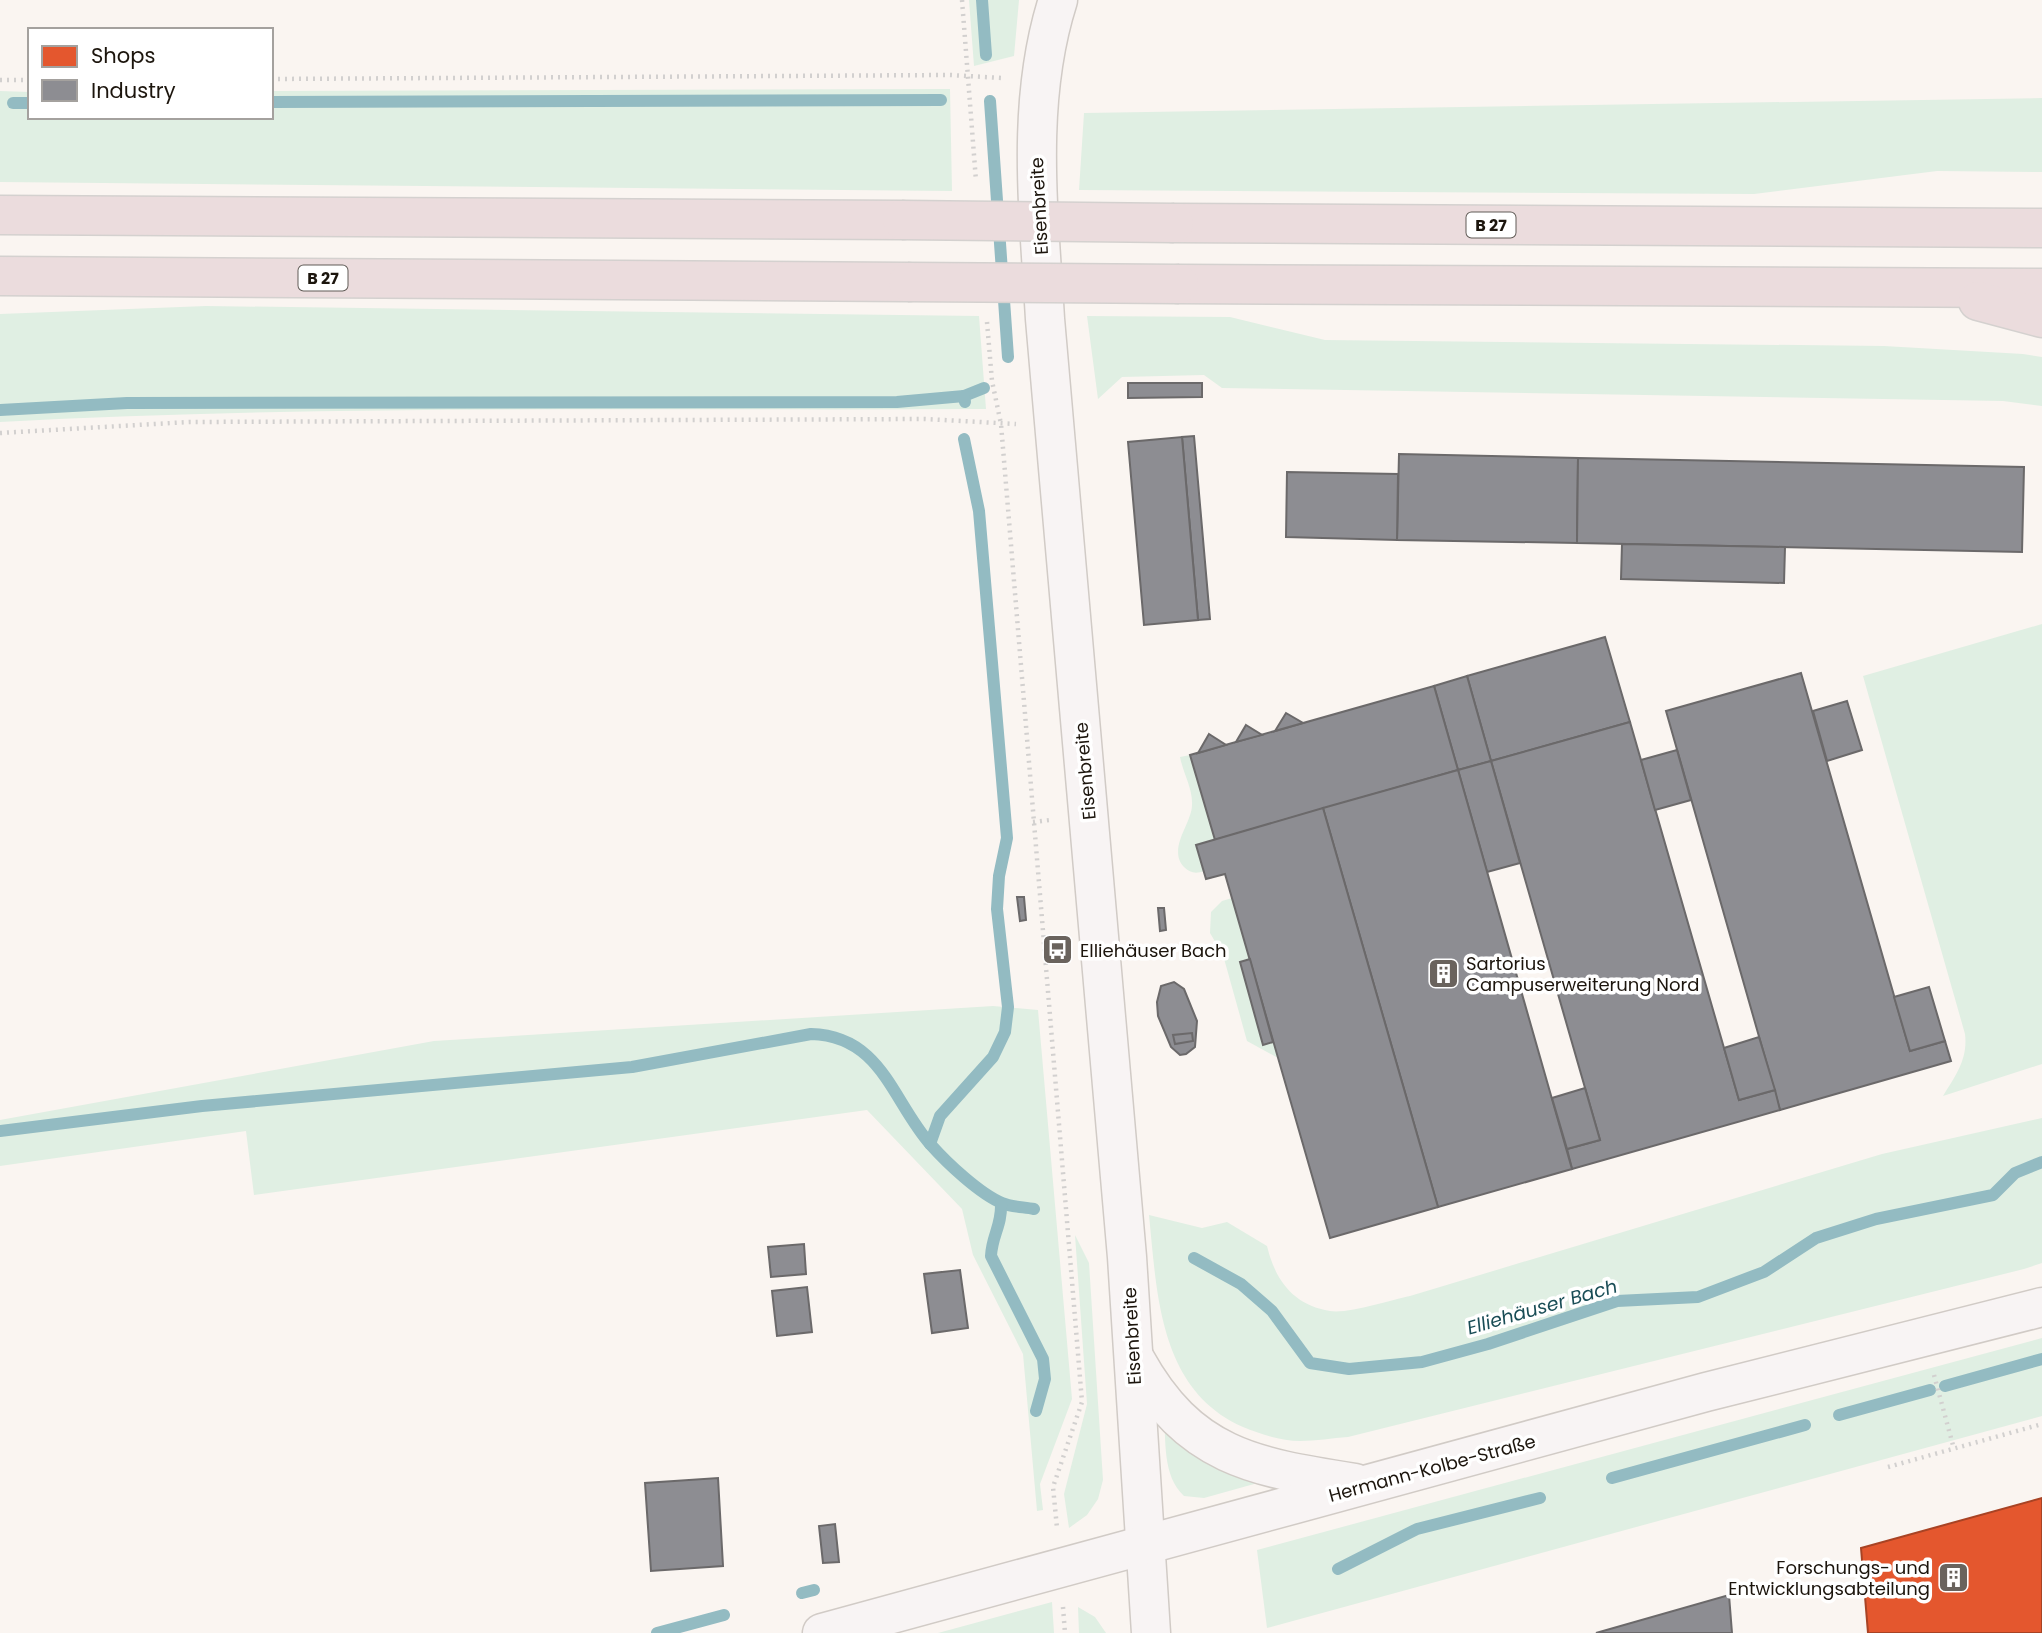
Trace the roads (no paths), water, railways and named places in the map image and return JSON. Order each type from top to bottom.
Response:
[{"type":"highway","name":"B 27","points":[[0,215],[2042,228]]},
{"type":"highway","name":"B 27","points":[[0,276],[2042,288]]},
{"type":"highway","points":[[1925,286],[2042,318]]},
{"type":"main road","name":"Eisenbreite","points":[[1058,0],[1047,34],[1037,102],[1037,181],[1045,318],[1128,1257],[1151,1633]]},
{"type":"main road","name":"Hermann-Kolbe-Straße","points":[[822,1633],[1371,1486],[1706,1392],[2042,1307]]},
{"type":"main road","points":[[1134,1357],[1159,1397],[1214,1446],[1261,1466],[1371,1486]]},
{"type":"waterway","points":[[982,0],[986,55]]},
{"type":"waterway","points":[[273,102],[941,100]]},
{"type":"waterway","points":[[990,101],[1008,357]]},
{"type":"waterway","points":[[13,103],[28,103]]},
{"type":"waterway","points":[[965,402],[964,396],[984,388]]},
{"type":"waterway","points":[[0,410],[127,403],[897,402],[964,396]]},
{"type":"waterway","points":[[930,1144],[940,1116],[993,1057],[1005,1032],[1008,1007],[997,909],[999,876],[1007,838],[979,511],[964,439]]},
{"type":"waterway","points":[[0,1131],[202,1106],[632,1067],[811,1034],[835,1038],[854,1046],[870,1058],[931,1145],[974,1185],[1002,1203],[1034,1209]]},
{"type":"waterway","name":"Elliehäuser Bach","points":[[1194,1258],[1241,1284],[1272,1311],[1310,1363],[1349,1369],[1422,1362],[1488,1344],[1617,1301],[1698,1297],[1764,1272],[1816,1238],[1876,1219],[1993,1195],[2015,1173],[2042,1162]]},
{"type":"waterway","points":[[1001,1203],[991,1256],[1043,1359],[1045,1379],[1036,1411]]},
{"type":"waterway","points":[[1945,1386],[2042,1359]]},
{"type":"waterway","points":[[1839,1415],[1930,1390]]},
{"type":"waterway","points":[[1612,1478],[1805,1425]]},
{"type":"waterway","points":[[1338,1569],[1417,1529],[1540,1498]]},
{"type":"waterway","points":[[802,1593],[814,1590]]},
{"type":"waterway","points":[[657,1633],[724,1615]]},
{"type":"place","name":"Elliehäuser Bach","points":[[1057,950]]},
{"type":"place","name":"Sartorius Campuserweiterung Nord","points":[[1443,973]]},
{"type":"place","name":"Forschungs- und Entwicklungsabteilung","points":[[1953,1577]]}]
